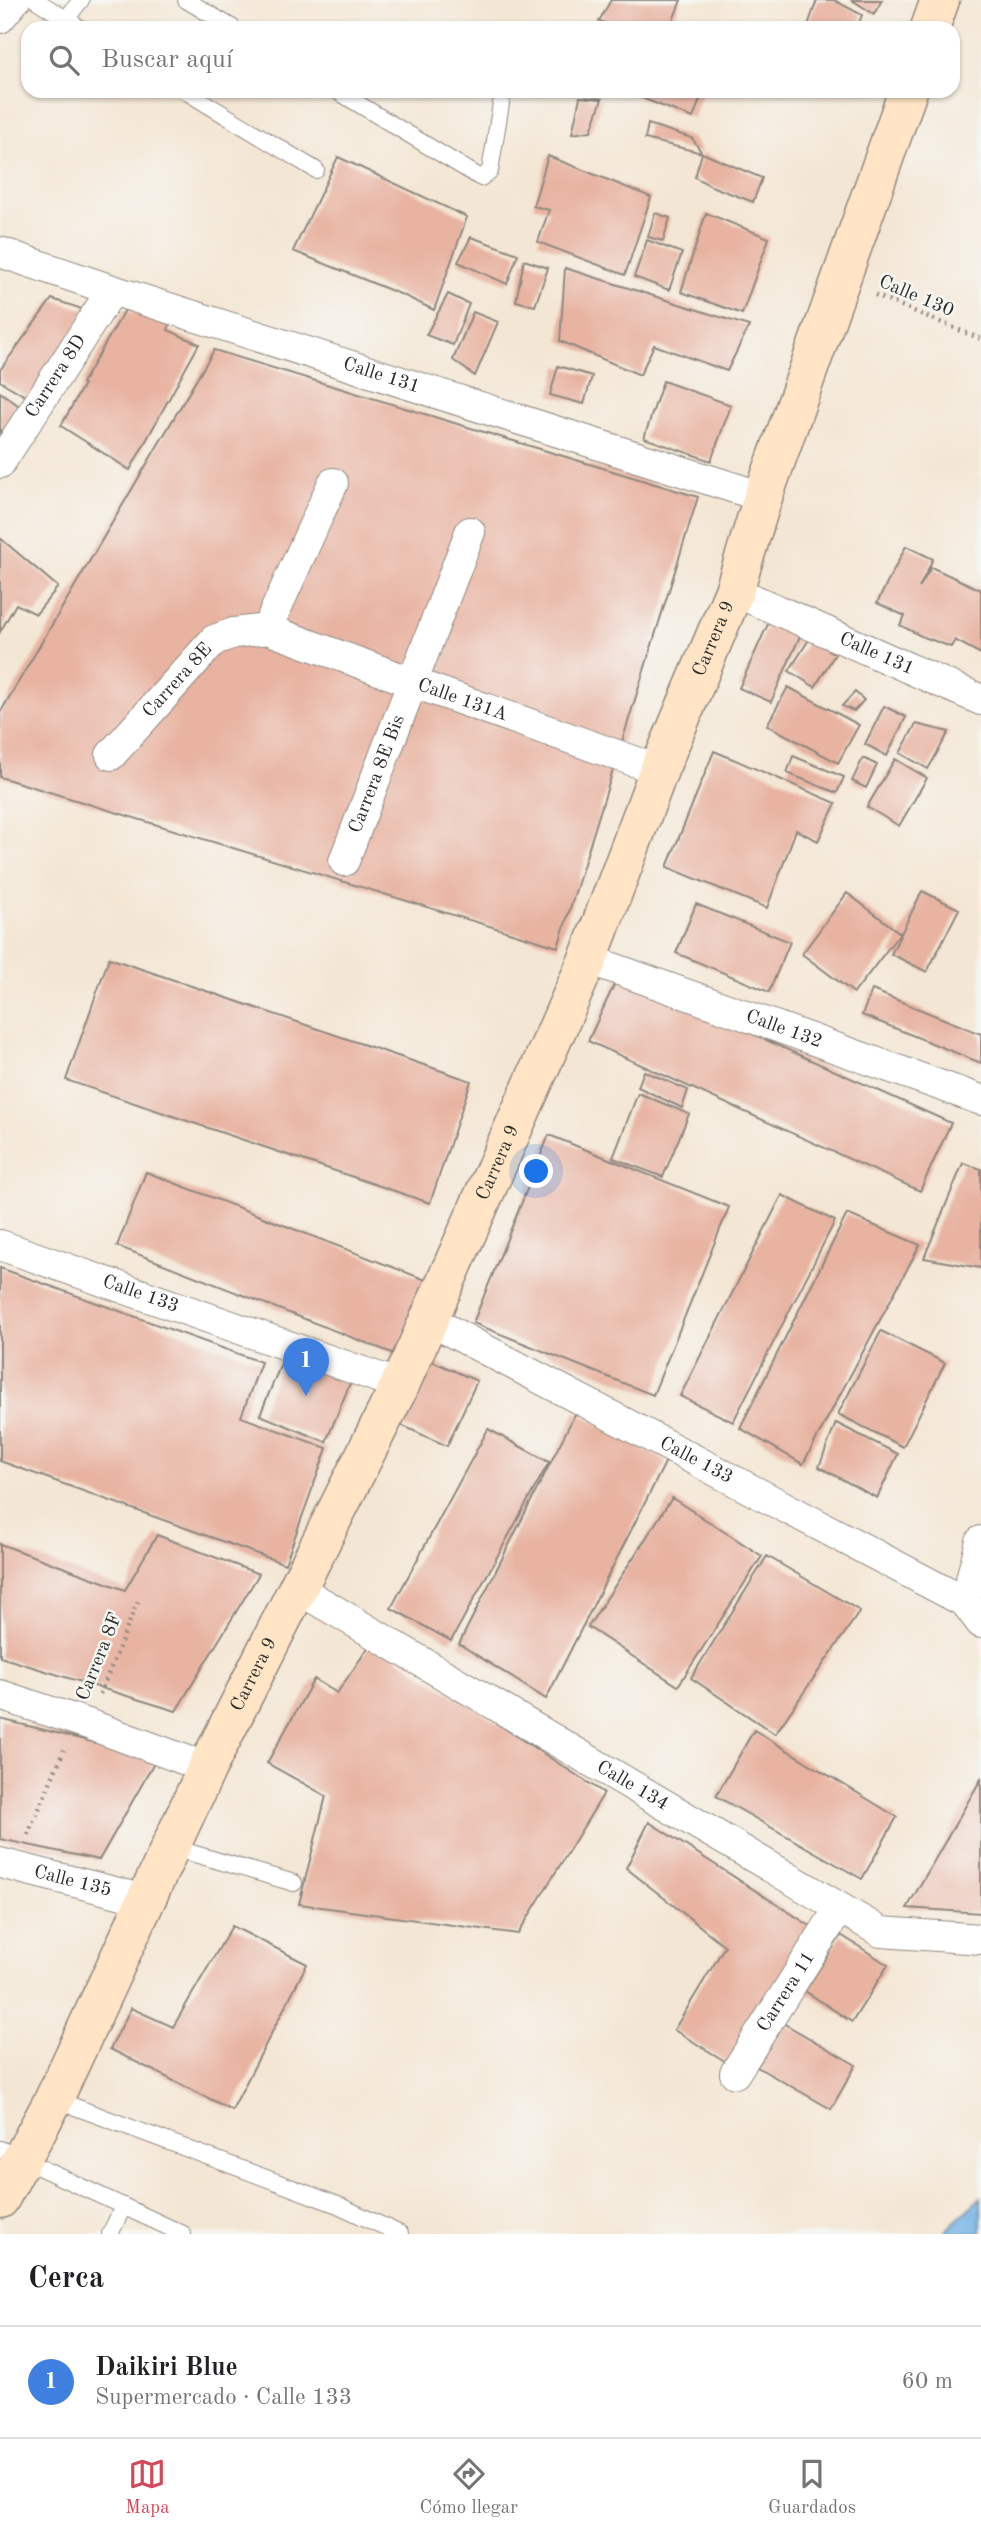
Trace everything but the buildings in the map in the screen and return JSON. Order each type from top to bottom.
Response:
[{"type":"street","points":[[0,18],[15,0]]},
{"type":"street","points":[[932,21],[940,0]]},
{"type":"street","name":"Carrera 9","points":[[0,2199],[11,2155],[54,2099],[207,1768],[400,1385],[588,959],[659,770],[734,590],[763,498],[905,98]]},
{"type":"street","name":"Calle 131","points":[[0,252],[763,498]]},
{"type":"street","name":"Carrera 8D","points":[[0,463],[112,290]]},
{"type":"street","points":[[267,629],[333,483]]},
{"type":"street","name":"Carrera 8E Bis","points":[[344,861],[470,532]]},
{"type":"street","name":"Calle 131","points":[[734,590],[981,701]]},
{"type":"street","name":"Calle 131A","points":[[267,629],[659,770]]},
{"type":"street","name":"Carrera 8E","points":[[111,755],[214,640],[234,633],[267,629]]},
{"type":"street","name":"Calle 132","points":[[588,959],[981,1101]]},
{"type":"street","name":"Calle 133","points":[[0,1245],[400,1385]]},
{"type":"street","name":"Calle 133","points":[[427,1319],[973,1612]]},
{"type":"street","points":[[973,1612],[981,1541]]},
{"type":"street","name":"Calle 134","points":[[298,1589],[881,1932],[981,1939]]},
{"type":"street","points":[[0,1695],[207,1768]]},
{"type":"street","name":"Calle 135","points":[[8,1864],[146,1900]]},
{"type":"street","name":"Carrera 11","points":[[735,2073],[839,1909]]},
{"type":"lane","points":[[36,0],[69,21]]},
{"type":"lane","points":[[66,19],[81,0]]},
{"type":"lane","points":[[186,0],[221,21]]},
{"type":"lane","points":[[197,98],[316,170]]},
{"type":"lane","points":[[349,98],[481,178],[490,171],[502,98]]},
{"type":"lane","points":[[171,1847],[294,1883]]},
{"type":"lane","points":[[54,2099],[338,2205],[400,2234]]},
{"type":"lane","points":[[11,2155],[183,2234]]},
{"type":"lane","points":[[110,2234],[123,2207]]},
{"type":"path","name":"Calle 130","points":[[840,281],[981,339]]},
{"type":"path","name":"Carrera 8F","points":[[8,1864],[82,1722],[138,1601]]},
{"type":"water","points":[[981,2197],[981,2233],[942,2234]]},
{"type":"place","name":"Daikiri Blue","points":[[306,1396]]}]
